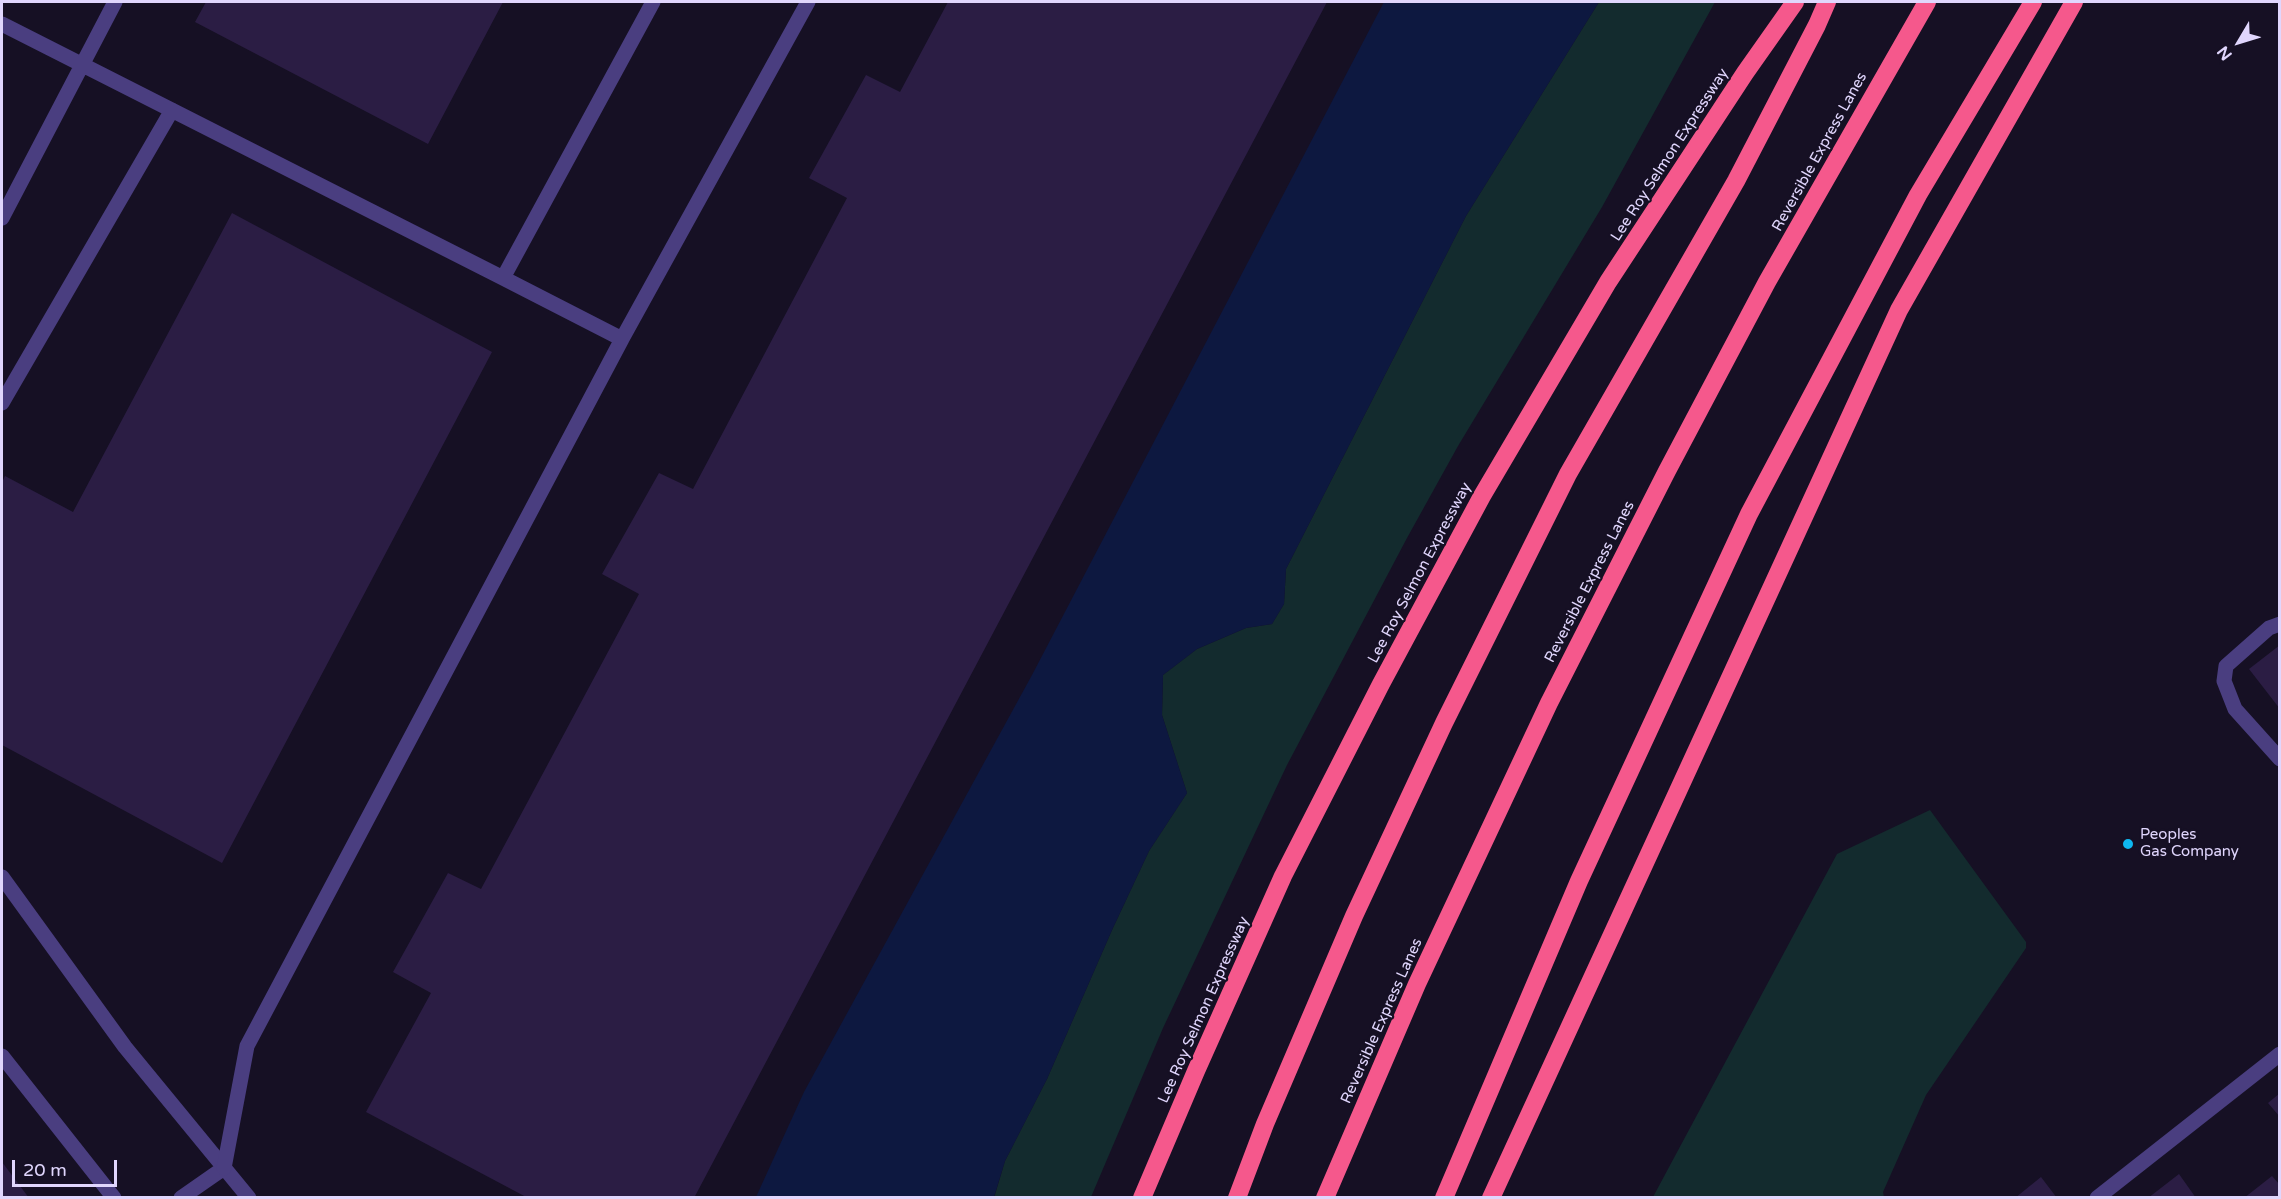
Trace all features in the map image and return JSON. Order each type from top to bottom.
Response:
[{"type":"highway","name":"Lee Roy Selmon Expressway","points":[[1142,1197],[1283,876],[1381,684],[1476,507],[1608,282],[1745,73],[1795,2]]},
{"type":"highway","points":[[1237,1197],[1265,1124],[1354,916],[1449,712],[1568,474],[1736,181],[1827,2]]},
{"type":"highway","name":"Reversible Express Lanes","points":[[1325,1197],[1417,984],[1549,703],[1667,471],[1767,282],[1927,2]]},
{"type":"highway","points":[[1444,1197],[1579,881],[1749,514],[1918,195],[2033,2]]},
{"type":"highway","points":[[1491,1197],[1899,310],[2074,2]]},
{"type":"street","points":[[2,218],[115,2]]},
{"type":"street","points":[[503,278],[653,2]]},
{"type":"street","points":[[181,1197],[224,1168],[247,1046],[622,339],[808,2]]},
{"type":"street","points":[[2,24],[622,339]]},
{"type":"street","points":[[2,403],[172,110]]},
{"type":"street","points":[[2280,624],[2269,628],[2226,666],[2224,681],[2235,709],[2280,759]]},
{"type":"street","points":[[2,878],[125,1047],[249,1197]]},
{"type":"street","points":[[2097,1197],[2280,1054]]},
{"type":"street","points":[[2,1056],[114,1197]]},
{"type":"green space","points":[[1599,2],[1715,2],[1602,207],[1458,446],[1287,765],[1163,1028],[1091,1197],[994,1198],[1005,1161],[1047,1079],[1149,851],[1187,793],[1162,715],[1163,675],[1197,649],[1246,628],[1272,624],[1284,604],[1286,569],[1466,216]]},
{"type":"green space","points":[[1930,810],[2026,942],[2026,948],[1926,1095],[1883,1192],[1884,1197],[1653,1197],[1837,854]]},
{"type":"water","points":[[1384,2],[1599,2],[1466,216],[1286,569],[1284,604],[1272,624],[1246,628],[1197,649],[1163,675],[1162,715],[1187,793],[1149,851],[1047,1079],[1005,1161],[994,1197],[756,1197],[804,1092],[1032,675]]},
{"type":"building","points":[[206,2],[503,2],[428,144],[195,22]]},
{"type":"building","points":[[948,2],[1327,2],[694,1198],[528,1198],[366,1112],[431,993],[393,972],[448,873],[481,889],[639,594],[602,574],[659,473],[693,489],[847,198],[809,178],[866,75],[900,92]]},
{"type":"building","points":[[232,213],[492,352],[222,863],[2,745],[2,482],[5,476],[73,512]]},
{"type":"building","points":[[2280,645],[2280,709],[2249,669]]},
{"type":"building","points":[[2280,1093],[2280,1117],[2268,1103]]},
{"type":"building","points":[[2,1162],[29,1198],[2,1198]]},
{"type":"building","points":[[2179,1174],[2196,1198],[2148,1198]]},
{"type":"building","points":[[2272,1176],[2280,1185],[2280,1198],[2244,1198]]},
{"type":"building","points":[[2041,1177],[2057,1198],[2015,1198]]},
{"type":"place","name":"Peoples Gas Company","points":[[2128,844]]}]
